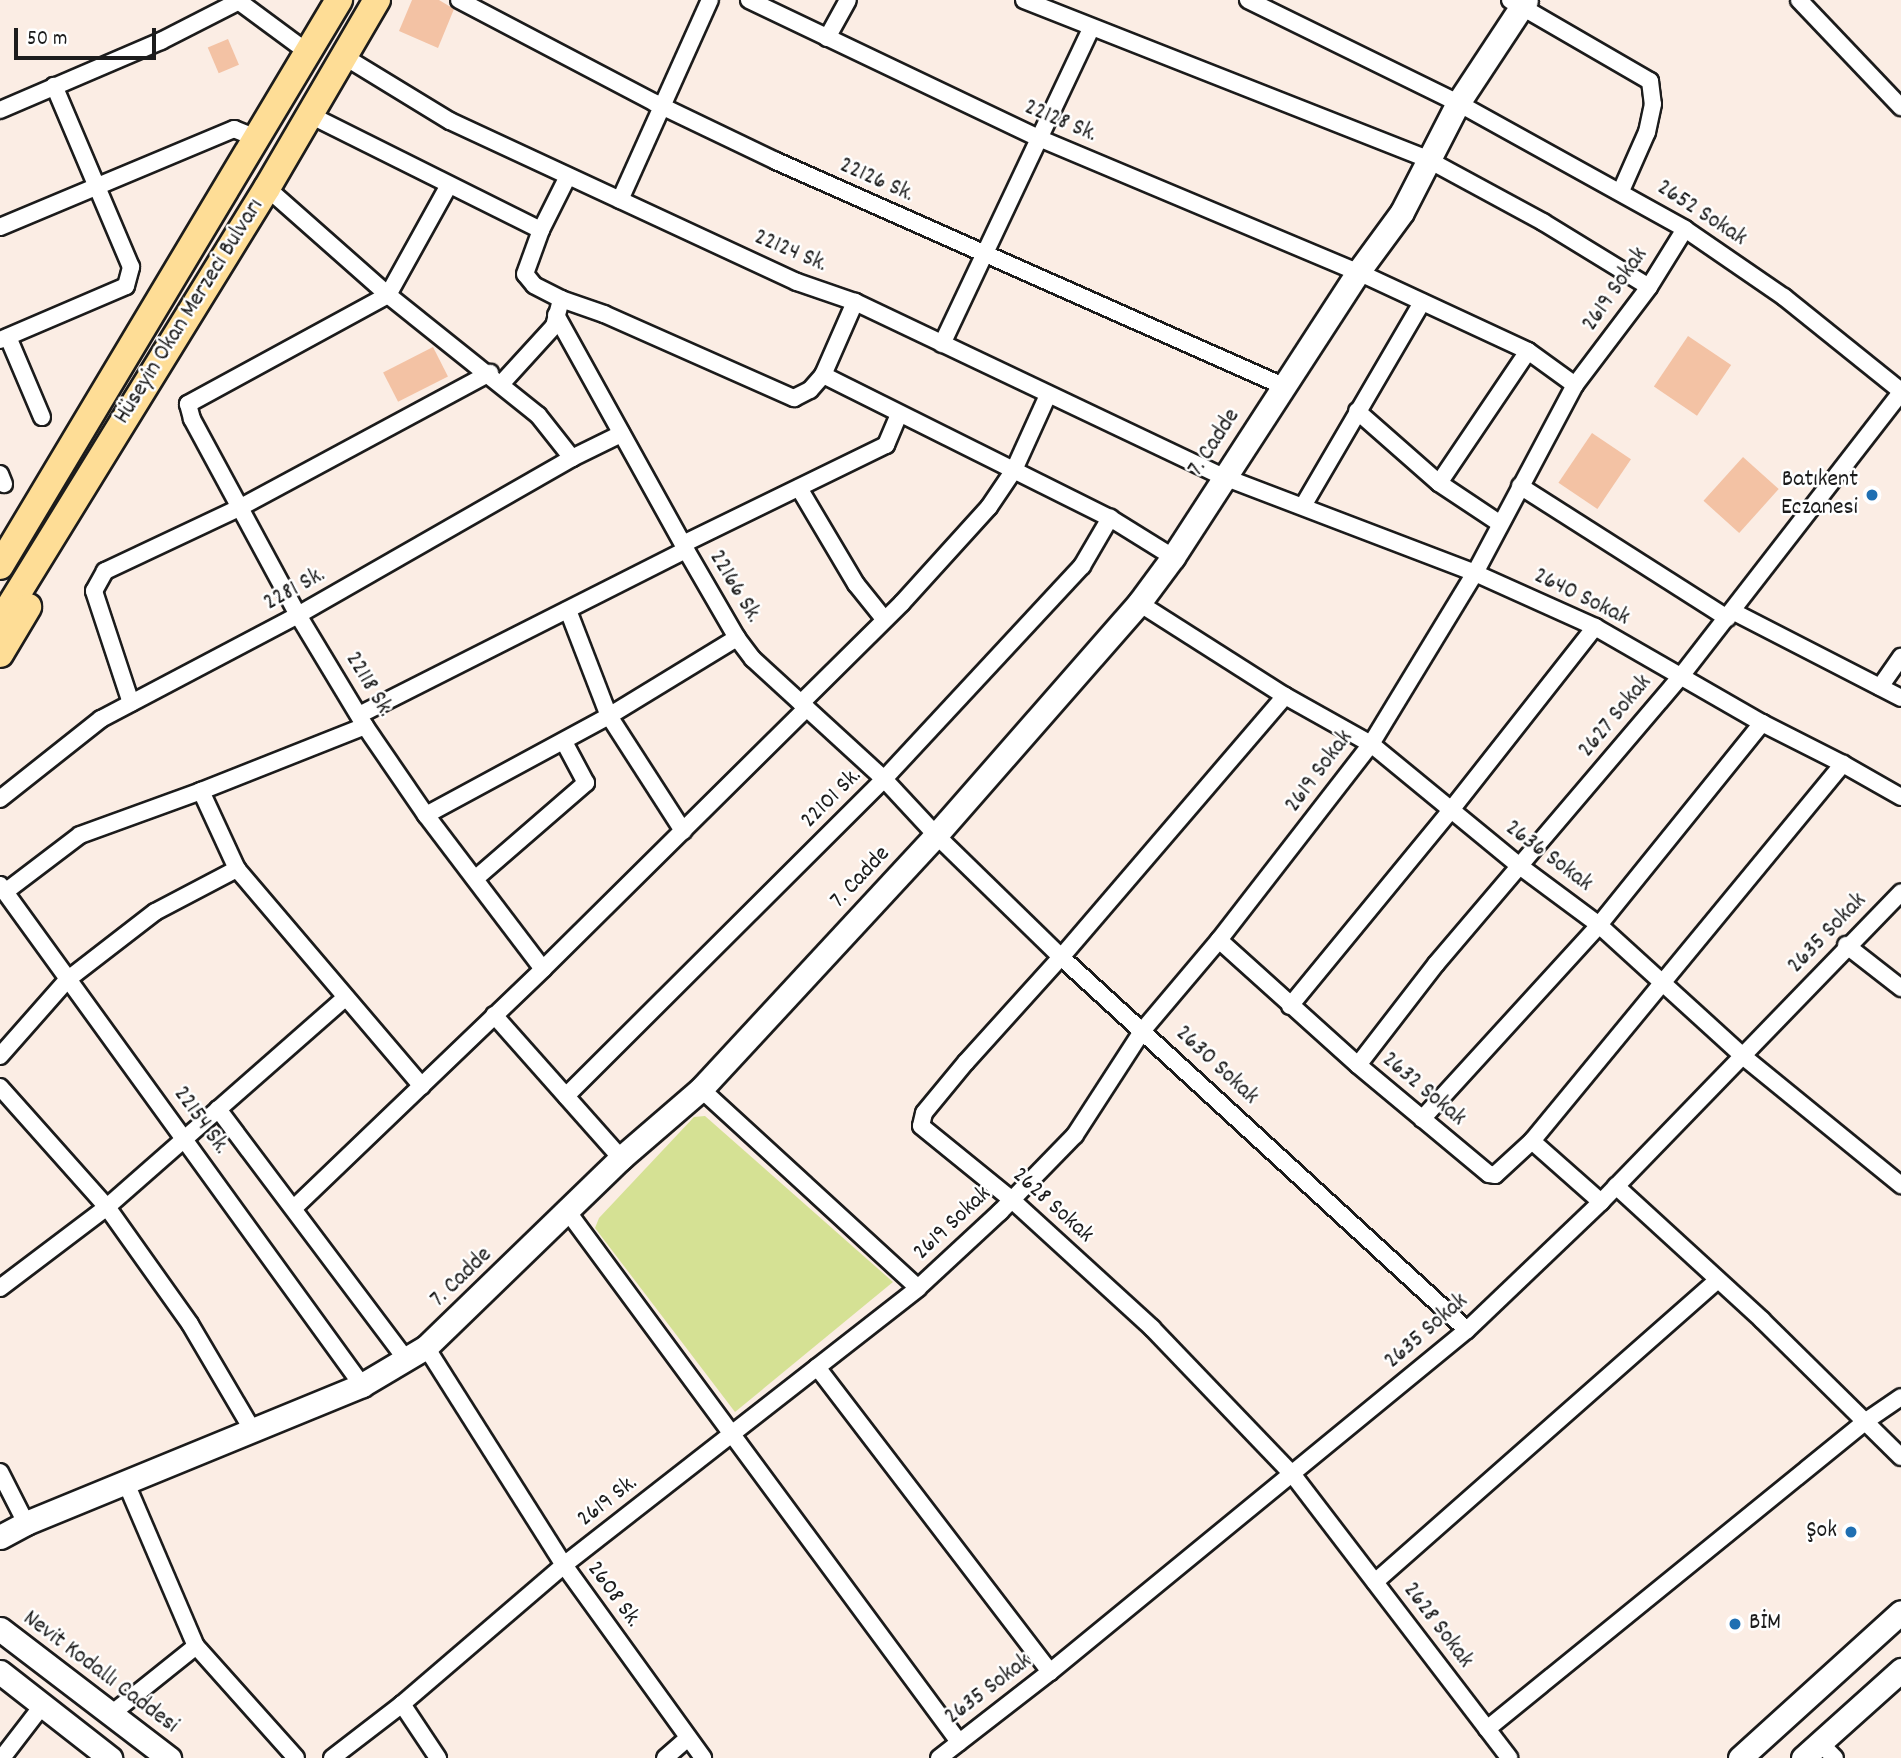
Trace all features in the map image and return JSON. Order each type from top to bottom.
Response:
[{"type":"main road","name":"Hüseyin Okan Merzeci Bulvarı","points":[[0,566],[306,51],[339,0]]},
{"type":"main road","name":"Hüseyin Okan Merzeci Bulvarı","points":[[0,622],[267,187],[377,0]]},
{"type":"main road","points":[[0,542],[55,472]]},
{"type":"main road","points":[[0,654],[49,572],[80,491]]},
{"type":"street","name":"22126 Sk.","points":[[459,0],[664,108],[792,169],[1283,386]]},
{"type":"street","points":[[620,200],[664,108],[710,0]]},
{"type":"street","name":"22128 Sk.","points":[[749,0],[1041,139],[1358,272],[1528,351],[1575,385]]},
{"type":"street","points":[[827,38],[848,0]]},
{"type":"street","points":[[1024,0],[1091,29],[1427,159],[1543,222],[1649,287]]},
{"type":"street","name":"2652 Sokak","points":[[1248,0],[1458,103],[1621,191],[1685,229],[1784,297],[1901,391]]},
{"type":"street","points":[[1799,0],[1901,107]]},
{"type":"street","points":[[0,110],[161,41],[238,1],[306,51]]},
{"type":"street","points":[[1519,2],[1650,81],[1653,104],[1647,132],[1621,191]]},
{"type":"street","name":"7. Cadde","points":[[0,1537],[26,1523],[362,1385],[426,1347],[621,1158],[701,1089],[936,835],[1139,603],[1173,557],[1358,272],[1402,212],[1458,103],[1519,2]]},
{"type":"street","points":[[943,344],[1091,29]]},
{"type":"street","name":"22124 Sk.","points":[[345,57],[450,121],[797,282],[855,302],[1224,477]]},
{"type":"street","points":[[42,416],[4,338],[126,286],[131,267],[54,86]]},
{"type":"street","points":[[310,115],[541,230]]},
{"type":"street","points":[[0,227],[234,129],[256,138]]},
{"type":"street","points":[[568,176],[541,230],[525,274],[559,307],[604,314],[794,398],[810,390],[822,375],[855,302]]},
{"type":"street","points":[[388,295],[449,185]]},
{"type":"street","points":[[267,187],[388,295],[496,378],[538,415],[572,458]]},
{"type":"street","name":"2619 Sokak","points":[[918,1288],[1012,1200],[1075,1135],[1143,1030],[1219,940],[1371,744],[1475,573],[1499,523],[1575,385],[1649,287],[1685,229]]},
{"type":"street","name":"22118 Sk.","points":[[388,295],[188,404],[192,419],[298,615],[362,721],[426,815],[543,968]]},
{"type":"street","points":[[1303,506],[1422,302]]},
{"type":"street","points":[[131,703],[94,591],[105,571],[241,507],[496,378],[554,326],[559,307]]},
{"type":"street","name":"22166 Sk.","points":[[559,307],[621,434],[737,638],[753,660],[884,779],[936,835]]},
{"type":"street","points":[[1440,483],[1528,351]]},
{"type":"street","points":[[822,375],[1110,518],[1173,557]]},
{"type":"street","name":"2627 Sokak","points":[[1357,1065],[1436,964],[1681,676],[1901,391]]},
{"type":"street","points":[[294,1208],[683,831],[989,507],[1014,470],[1048,395]]},
{"type":"street","points":[[1357,411],[1440,483],[1499,523]]},
{"type":"street","points":[[3,889],[80,835],[201,791],[362,721],[568,610],[628,582],[684,547],[886,444],[899,414]]},
{"type":"street","name":"2281 Sk.","points":[[0,799],[101,719],[298,615],[572,458],[621,434]]},
{"type":"street","name":"2640 Sokak","points":[[1224,477],[1475,573],[1595,627],[1762,723],[1901,797]]},
{"type":"street","points":[[1520,486],[1730,615],[1901,698]]},
{"type":"street","points":[[799,488],[856,584],[884,619]]},
{"type":"street","name":"22101 Sk.","points":[[566,1096],[884,779],[1083,566],[1110,518]]},
{"type":"street","name":"2636 Sokak","points":[[1139,603],[1285,696],[1371,744],[1521,867],[1599,925],[1744,1057],[1901,1185]]},
{"type":"street","points":[[568,610],[610,716],[683,831]]},
{"type":"street","points":[[1290,1006],[1451,810],[1595,627]]},
{"type":"street","points":[[426,815],[610,716],[737,638]]},
{"type":"street","points":[[1880,687],[1901,657]]},
{"type":"street","name":"2628 Sokak","points":[[1285,696],[924,1112],[921,1126],[1012,1200],[1152,1328],[1293,1475],[1509,1758]]},
{"type":"street","points":[[1422,1119],[1599,925],[1762,723]]},
{"type":"street","points":[[475,879],[586,783],[564,742]]},
{"type":"street","points":[[1601,1202],[1532,1141],[1843,764]]},
{"type":"street","points":[[201,791],[237,869],[422,1086]]},
{"type":"street","name":"2630 Sokak","points":[[936,835],[1061,957],[1467,1330]]},
{"type":"street","points":[[0,1056],[67,980],[155,912],[237,869]]},
{"type":"street","name":"22154 Sk.","points":[[3,889],[362,1385]]},
{"type":"street","name":"2635 Sokak","points":[[939,1758],[1050,1672],[1467,1330],[1601,1202],[1744,1057],[1846,945],[1901,892]]},
{"type":"street","name":"2632 Sokak","points":[[1219,940],[1357,1065],[1489,1174],[1495,1175],[1532,1141]]},
{"type":"street","points":[[1846,945],[1901,988]]},
{"type":"street","points":[[0,1288],[107,1207],[184,1136],[345,998]]},
{"type":"street","points":[[494,1015],[621,1158]]},
{"type":"street","points":[[0,1087],[107,1207],[190,1324],[253,1431]]},
{"type":"street","points":[[701,1089],[918,1288]]},
{"type":"street","points":[[218,1109],[406,1359]]},
{"type":"street","points":[[1616,1186],[1762,1320],[1901,1457]]},
{"type":"street","points":[[568,1212],[959,1742]]},
{"type":"street","points":[[1375,1582],[1717,1280]]},
{"type":"street","name":"2619 Sk.","points":[[332,1758],[402,1704],[564,1565],[918,1288]]},
{"type":"street","name":"2608 Sk.","points":[[426,1347],[564,1565],[703,1758]]},
{"type":"street","points":[[817,1367],[1050,1672]]},
{"type":"street","points":[[1487,1729],[1866,1421],[1901,1397]]},
{"type":"street","points":[[0,1472],[26,1523]]},
{"type":"street","points":[[126,1483],[197,1646],[296,1758]]},
{"type":"street","points":[[1740,1758],[1901,1612]]},
{"type":"street","name":"Nevit Kodallı Caddesi","points":[[0,1629],[169,1758]]},
{"type":"street","points":[[110,1715],[197,1646]]},
{"type":"street","points":[[1820,1753],[1901,1670]]},
{"type":"street","points":[[0,1672],[110,1758]]},
{"type":"street","points":[[402,1704],[438,1758]]},
{"type":"street","points":[[2,1758],[42,1706]]},
{"type":"street","points":[[665,1758],[688,1738]]},
{"type":"green space","points":[[705,1116],[893,1282],[735,1412],[595,1228],[599,1218],[694,1117]]},
{"type":"building","points":[[412,0],[439,0],[454,9],[438,48],[399,31]]},
{"type":"building","points":[[228,39],[239,65],[219,73],[208,48]]},
{"type":"building","points":[[1688,336],[1731,365],[1697,416],[1654,387]]},
{"type":"building","points":[[433,347],[448,376],[398,402],[383,372]]},
{"type":"building","points":[[1592,433],[1631,459],[1597,509],[1558,483]]},
{"type":"building","points":[[1743,457],[1779,489],[1739,533],[1704,501]]},
{"type":"place","name":"Batıkent Eczanesi","points":[[1872,495]]},
{"type":"place","name":"Şok","points":[[1851,1532]]},
{"type":"place","name":"BİM","points":[[1735,1624]]}]
